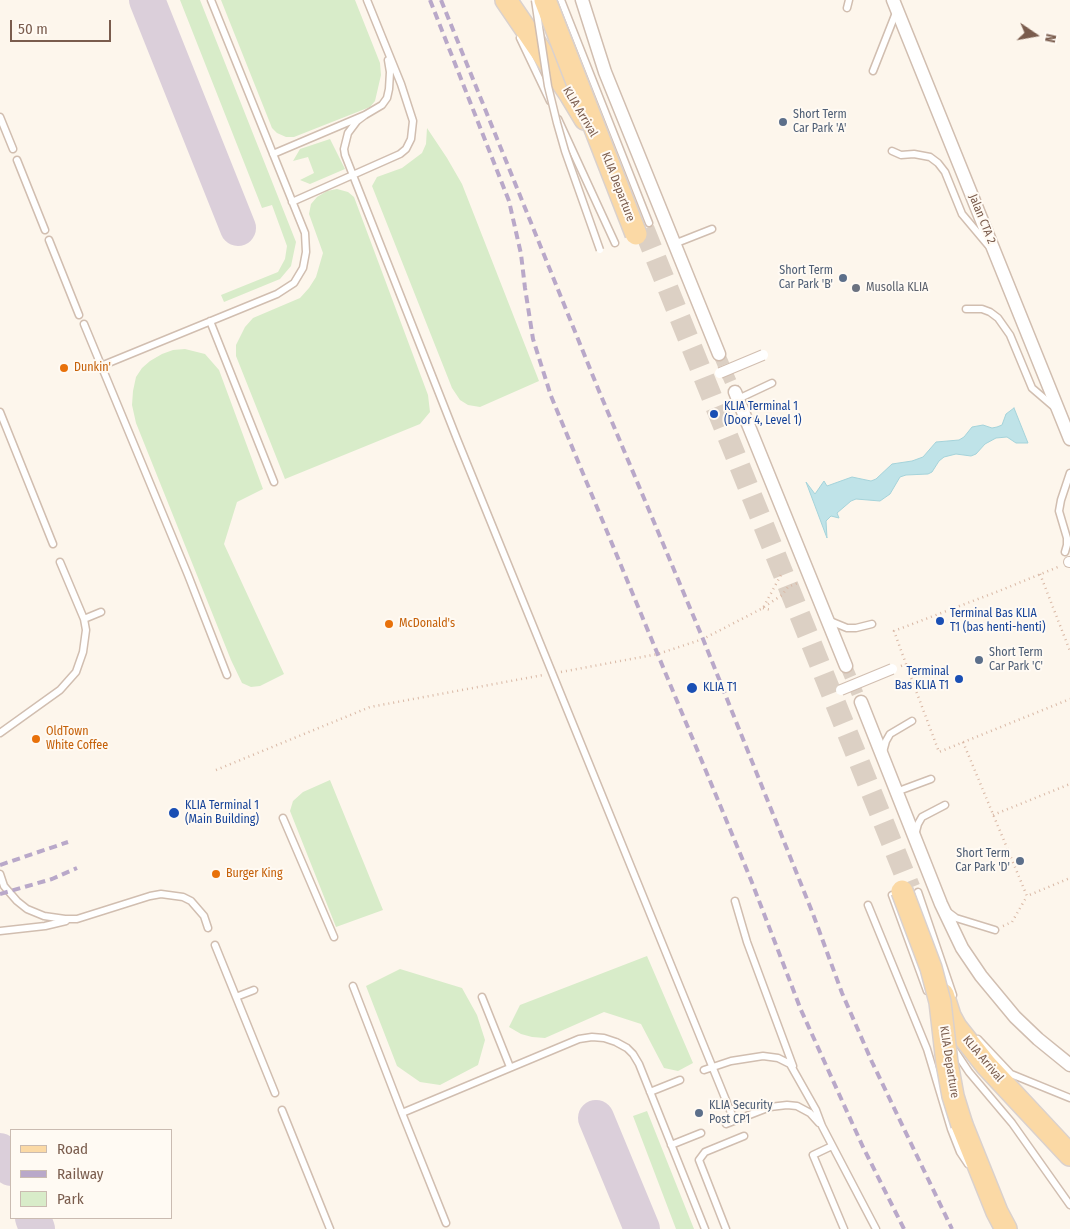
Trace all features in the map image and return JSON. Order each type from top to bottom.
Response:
[{"type":"main road","name":"KLIA Arrival","points":[[504,0],[570,94],[604,153],[643,229]]},
{"type":"main road","name":"KLIA Departure","points":[[544,0],[643,229]]},
{"type":"main road","name":"KLIA Arrival","points":[[905,892],[929,936],[936,956],[945,1000],[956,1027],[986,1065],[1070,1155]]},
{"type":"main road","name":"KLIA Departure","points":[[905,892],[940,1002],[953,1096],[962,1125],[1002,1220]]},
{"type":"street","points":[[582,0],[604,72],[720,354]]},
{"type":"street","name":"Jalan CTA 2","points":[[895,5],[1070,439]]},
{"type":"street","points":[[720,373],[763,355]]},
{"type":"street","points":[[736,395],[846,666]]},
{"type":"street","points":[[841,690],[892,669]]},
{"type":"street","points":[[860,702],[941,904],[962,948],[997,996],[1038,1039],[1070,1065]]},
{"type":"lane","points":[[101,366],[282,291],[294,282],[306,261],[306,242],[292,202],[211,0]]},
{"type":"lane","points":[[292,202],[400,154],[406,149],[411,139],[413,121],[401,84],[367,0]]},
{"type":"lane","points":[[504,0],[515,26]]},
{"type":"lane","points":[[535,0],[548,86],[556,122],[600,250]]},
{"type":"lane","points":[[560,0],[643,229]]},
{"type":"lane","points":[[847,8],[848,0]]},
{"type":"lane","points":[[874,71],[895,5]]},
{"type":"lane","points":[[519,34],[615,243]]},
{"type":"lane","points":[[386,49],[390,72],[387,98],[382,105],[352,127],[345,140],[346,156],[552,674],[734,1120]]},
{"type":"lane","points":[[273,154],[366,115]]},
{"type":"lane","points":[[0,118],[13,149]]},
{"type":"lane","points":[[892,151],[901,155],[930,156],[938,163],[945,172],[962,214],[996,256]]},
{"type":"lane","points":[[17,160],[45,230]]},
{"type":"lane","points":[[674,244],[712,229]]},
{"type":"lane","points":[[49,240],[80,315]]},
{"type":"lane","points":[[966,309],[982,309],[998,318],[1010,335],[1032,388],[1059,411]]},
{"type":"lane","points":[[210,321],[274,482]]},
{"type":"lane","points":[[84,324],[188,575],[227,675]]},
{"type":"lane","points":[[736,395],[772,383]]},
{"type":"lane","points":[[0,412],[53,544]]},
{"type":"lane","points":[[1064,552],[1067,545],[1059,511],[1070,473]]},
{"type":"lane","points":[[0,733],[60,690],[76,672],[84,652],[86,641],[84,619],[60,562]]},
{"type":"lane","points":[[179,579],[188,575]]},
{"type":"lane","points":[[84,619],[100,612]]},
{"type":"lane","points":[[828,620],[847,628],[872,624]]},
{"type":"lane","points":[[883,758],[886,740],[890,734],[912,721]]},
{"type":"lane","points":[[896,792],[931,779]]},
{"type":"lane","points":[[916,841],[916,832],[922,817],[945,805]]},
{"type":"lane","points":[[283,818],[334,937]]},
{"type":"lane","points":[[0,874],[9,893],[27,909],[44,916],[77,919]]},
{"type":"lane","points":[[905,892],[931,1001]]},
{"type":"lane","points":[[905,892],[956,1003]]},
{"type":"lane","points":[[0,931],[45,926],[77,919],[161,894],[183,897],[191,901],[204,916],[208,928]]},
{"type":"lane","points":[[735,901],[747,942],[794,1069],[876,1229]]},
{"type":"lane","points":[[941,904],[956,918],[995,930]]},
{"type":"lane","points":[[868,905],[923,1040],[945,1112],[960,1152],[1002,1220]]},
{"type":"lane","points":[[215,945],[276,1093]]},
{"type":"lane","points":[[353,986],[446,1222]]},
{"type":"lane","points":[[236,997],[254,990]]},
{"type":"lane","points":[[482,997],[510,1067]]},
{"type":"lane","points":[[934,1009],[946,1036],[969,1072],[1012,1123],[1070,1205]]},
{"type":"lane","points":[[974,1034],[1011,1074],[1070,1098]]},
{"type":"lane","points":[[402,1113],[579,1039],[604,1038],[622,1045],[633,1054],[705,1229]]},
{"type":"lane","points":[[704,1070],[731,1061],[763,1056],[778,1058],[790,1064],[794,1069]]},
{"type":"lane","points":[[650,1092],[680,1080]]},
{"type":"lane","points":[[726,1124],[770,1107],[786,1105],[796,1106],[810,1113],[822,1126]]},
{"type":"lane","points":[[282,1110],[330,1229]]},
{"type":"lane","points":[[670,1145],[700,1133]]},
{"type":"lane","points":[[726,1229],[699,1160],[705,1152],[744,1136]]},
{"type":"lane","points":[[832,1146],[813,1155],[844,1229]]},
{"type":"path","points":[[1069,562],[894,630],[939,752],[1070,699]]},
{"type":"path","points":[[763,608],[782,573]]},
{"type":"path","points":[[1040,574],[1070,651]]},
{"type":"path","points":[[216,770],[370,707],[658,654],[703,639],[763,608],[782,595],[793,584]]},
{"type":"path","points":[[763,608],[771,610]]},
{"type":"path","points":[[1066,640],[1070,638]]},
{"type":"path","points":[[892,669],[906,664]]},
{"type":"path","points":[[963,742],[1027,896]]},
{"type":"path","points":[[993,815],[1070,784]]},
{"type":"path","points":[[995,930],[1012,922],[1027,896],[1070,878]]},
{"type":"green space","points":[[180,0],[200,0],[296,242],[291,266],[280,279],[224,302],[221,295],[278,272],[285,259],[287,246],[272,205],[262,208]]},
{"type":"green space","points":[[221,0],[355,0],[380,63],[381,75],[375,101],[370,107],[294,137],[286,137],[277,133],[272,128]]},
{"type":"green space","points":[[427,128],[462,184],[539,381],[480,407],[468,405],[460,400],[452,388],[372,186],[377,177],[402,168],[422,153],[426,144]]},
{"type":"green space","points":[[330,139],[345,169],[310,184],[300,180],[314,173],[308,157],[293,161],[300,149]]},
{"type":"green space","points":[[337,189],[348,192],[354,197],[428,395],[430,412],[420,424],[285,479],[236,356],[236,345],[245,327],[253,318],[300,298],[309,288],[316,277],[323,253],[309,214],[311,204],[317,197],[327,191]]},
{"type":"green space","points":[[185,349],[205,354],[219,370],[263,489],[237,502],[224,544],[284,674],[260,686],[251,687],[242,683],[231,660],[136,423],[132,405],[136,377],[142,368],[162,354],[173,350]]},
{"type":"green space","points":[[330,780],[383,910],[336,927],[290,811],[293,801],[303,792]]},
{"type":"green space","points":[[647,956],[693,1063],[678,1071],[664,1068],[641,1024],[604,1012],[545,1038],[521,1034],[509,1027],[520,1005]]},
{"type":"green space","points":[[400,969],[462,988],[477,1015],[485,1040],[478,1065],[440,1085],[420,1082],[397,1066],[366,986]]},
{"type":"green space","points":[[647,1111],[694,1229],[676,1229],[633,1116]]},
{"type":"water","points":[[1014,408],[1028,443],[1016,443],[1007,437],[996,438],[985,444],[976,454],[971,456],[956,454],[944,457],[932,472],[928,474],[900,477],[890,494],[880,501],[856,499],[837,513],[839,518],[831,516],[826,521],[827,538],[806,482],[815,494],[824,481],[827,486],[852,477],[871,481],[876,479],[892,464],[923,457],[936,442],[959,440],[972,427],[983,425],[992,428],[1002,425],[1006,414]]},
{"type":"taxiway","points":[[147,0],[238,228]]},
{"type":"taxiway","points":[[596,1118],[642,1229]]},
{"type":"taxiway","points":[[0,1151],[10,1166]]},
{"type":"taxiway","points":[[33,1219],[37,1229]]},
{"type":"tunnel","points":[[644,229],[910,888]]},
{"type":"tunnel","points":[[719,354],[735,392]]},
{"type":"tunnel","points":[[846,666],[861,702]]},
{"type":"railway","points":[[430,0],[509,201],[521,254],[533,339],[551,396],[751,880],[801,1010],[863,1147],[904,1229]]},
{"type":"railway","points":[[441,0],[599,391],[703,639],[813,914],[842,993],[872,1062],[952,1229]]},
{"type":"railway","points":[[0,865],[68,842]]},
{"type":"railway","points":[[0,894],[52,879],[77,868]]},
{"type":"place","name":"Short Term Car Park 'A'","points":[[783,122]]},
{"type":"place","name":"Short Term Car Park 'B'","points":[[843,278]]},
{"type":"place","name":"Musolla KLIA","points":[[856,288]]},
{"type":"place","name":"Dunkin'","points":[[64,368]]},
{"type":"place","name":"KLIA Terminal 1 (Door 4, Level 1)","points":[[714,414]]},
{"type":"place","name":"Terminal Bas KLIA T1 (bas henti-henti)","points":[[940,621]]},
{"type":"place","name":"McDonald's","points":[[389,624]]},
{"type":"place","name":"Short Term Car Park 'C'","points":[[979,660]]},
{"type":"place","name":"Terminal Bas KLIA T1","points":[[959,679]]},
{"type":"place","name":"KLIA T1","points":[[692,688]]},
{"type":"place","name":"OldTown White Coffee","points":[[36,739]]},
{"type":"place","name":"KLIA Terminal 1 (Main Building)","points":[[174,813]]},
{"type":"place","name":"Short Term Car Park 'D'","points":[[1020,861]]},
{"type":"place","name":"Burger King","points":[[216,874]]},
{"type":"place","name":"KLIA Security Post CP1","points":[[699,1113]]}]
